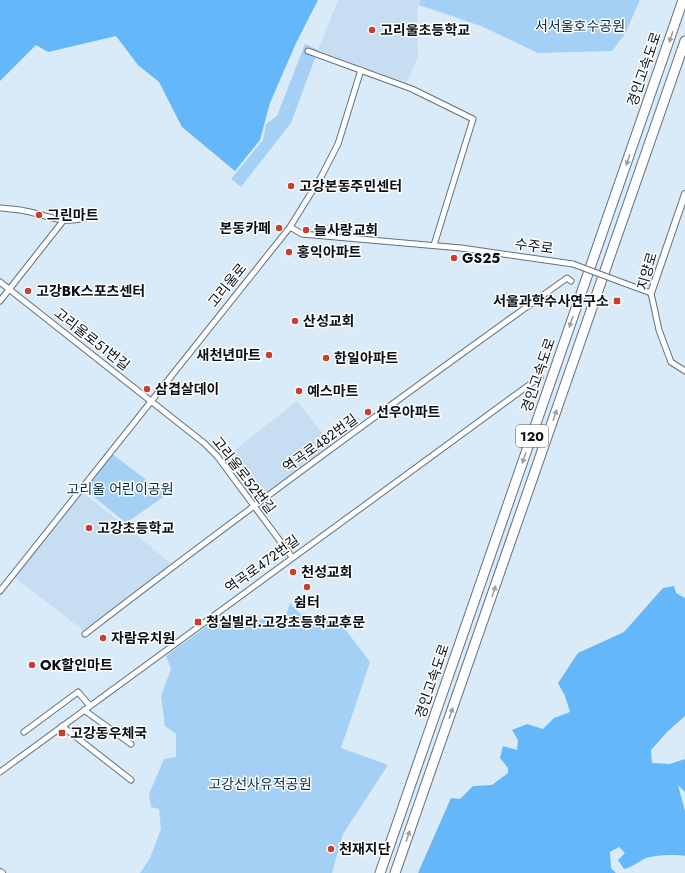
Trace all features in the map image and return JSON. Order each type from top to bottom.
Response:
[{"type":"highway","name":"경인고속도로","points":[[380,873],[683,0]]},
{"type":"highway","name":"경인고속도로","points":[[395,873],[685,41]]},
{"type":"street","points":[[308,51],[412,89],[473,119],[434,245]]},
{"type":"street","name":"고리울로","points":[[0,591],[290,227],[322,177],[338,144],[361,70]]},
{"type":"street","name":"지양로","points":[[685,194],[651,293],[659,330],[671,362],[680,370],[685,371]]},
{"type":"street","points":[[0,208],[26,211],[72,222],[89,217]]},
{"type":"street","points":[[0,301],[63,221]]},
{"type":"street","name":"수주로","points":[[290,227],[302,234],[434,245],[573,264],[651,293]]},
{"type":"street","name":"역곡로482번길","points":[[85,634],[254,507],[567,278],[571,282]]},
{"type":"street","name":"고리울로51번길","points":[[0,282],[150,401]]},
{"type":"street","name":"역곡로472번길","points":[[0,772],[540,377]]},
{"type":"street","name":"고리울로52번길","points":[[150,401],[204,443],[217,456],[292,557]]},
{"type":"street","points":[[24,732],[78,692],[90,706]]},
{"type":"street","points":[[84,710],[131,744]]},
{"type":"street","points":[[62,726],[131,780]]},
{"type":"shaded area","points":[[0,0],[318,0],[296,43],[270,103],[260,140],[235,171],[182,127],[159,82],[138,65],[116,36],[48,52],[36,45],[0,81]]},
{"type":"shaded area","name":"고리울초등학교","points":[[338,0],[421,0],[417,9],[418,57],[406,83],[318,50]]},
{"type":"shaded area","points":[[297,401],[333,447],[255,504],[222,460]]},
{"type":"shaded area","name":"고강초등학교","points":[[81,491],[172,564],[84,631],[14,577]]},
{"type":"shaded area","points":[[674,586],[676,593],[685,598],[685,716],[667,732],[651,750],[652,763],[670,764],[685,759],[685,792],[678,785],[685,811],[685,856],[670,855],[647,858],[624,869],[618,860],[625,853],[619,847],[610,852],[611,868],[616,873],[418,873],[451,798],[460,799],[473,786],[492,785],[508,773],[508,768],[500,758],[503,746],[517,750],[518,740],[512,730],[527,724],[543,729],[554,718],[570,712],[565,696],[558,683],[578,653],[624,632],[663,588]]},
{"type":"green space","name":"서서울호수공원","points":[[421,0],[640,0],[625,34],[612,51],[538,53],[481,26],[419,5]]},
{"type":"green space","points":[[305,44],[318,50],[291,123],[241,187],[231,179],[263,140],[266,124],[277,116]]},
{"type":"green space","name":"고리울 어린이공원","points":[[111,453],[166,495],[126,523],[83,488]]},
{"type":"green space","name":"고강선사유적공원","points":[[290,603],[301,615],[306,614],[313,624],[335,616],[370,662],[341,748],[388,765],[343,834],[332,873],[140,873],[150,858],[161,829],[159,809],[151,807],[149,794],[164,759],[176,757],[176,734],[165,726],[161,696],[171,669],[166,656],[214,621],[223,626],[286,615]]},
{"type":"place","name":"고리울초등학교","points":[[372,30]]},
{"type":"place","name":"고강본동주민센터","points":[[291,186]]},
{"type":"place","name":"그린마트","points":[[39,215]]},
{"type":"place","name":"본동카페","points":[[279,228]]},
{"type":"place","name":"늘사랑교회","points":[[306,230]]},
{"type":"place","name":"홍익아파트","points":[[289,252]]},
{"type":"place","name":"GS25","points":[[454,258]]},
{"type":"place","name":"고강BK스포츠센터","points":[[28,291]]},
{"type":"place","name":"서울과학수사연구소","points":[[617,301]]},
{"type":"place","name":"산성교회","points":[[295,321]]},
{"type":"place","name":"새천년마트","points":[[269,355]]},
{"type":"place","name":"한일아파트","points":[[326,358]]},
{"type":"place","name":"삼겹살데이","points":[[147,389]]},
{"type":"place","name":"예스마트","points":[[299,391]]},
{"type":"place","name":"선우아파트","points":[[368,412]]},
{"type":"place","name":"고강초등학교","points":[[89,528]]},
{"type":"place","name":"천성교회","points":[[293,572]]},
{"type":"place","name":"쉼터","points":[[307,587]]},
{"type":"place","name":"청실빌라.고강초등학교후문","points":[[198,622]]},
{"type":"place","name":"자람유치원","points":[[103,638]]},
{"type":"place","name":"OK할인마트","points":[[32,665]]},
{"type":"place","name":"고강동우체국","points":[[62,733]]},
{"type":"place","name":"천재지단","points":[[331,849]]}]
